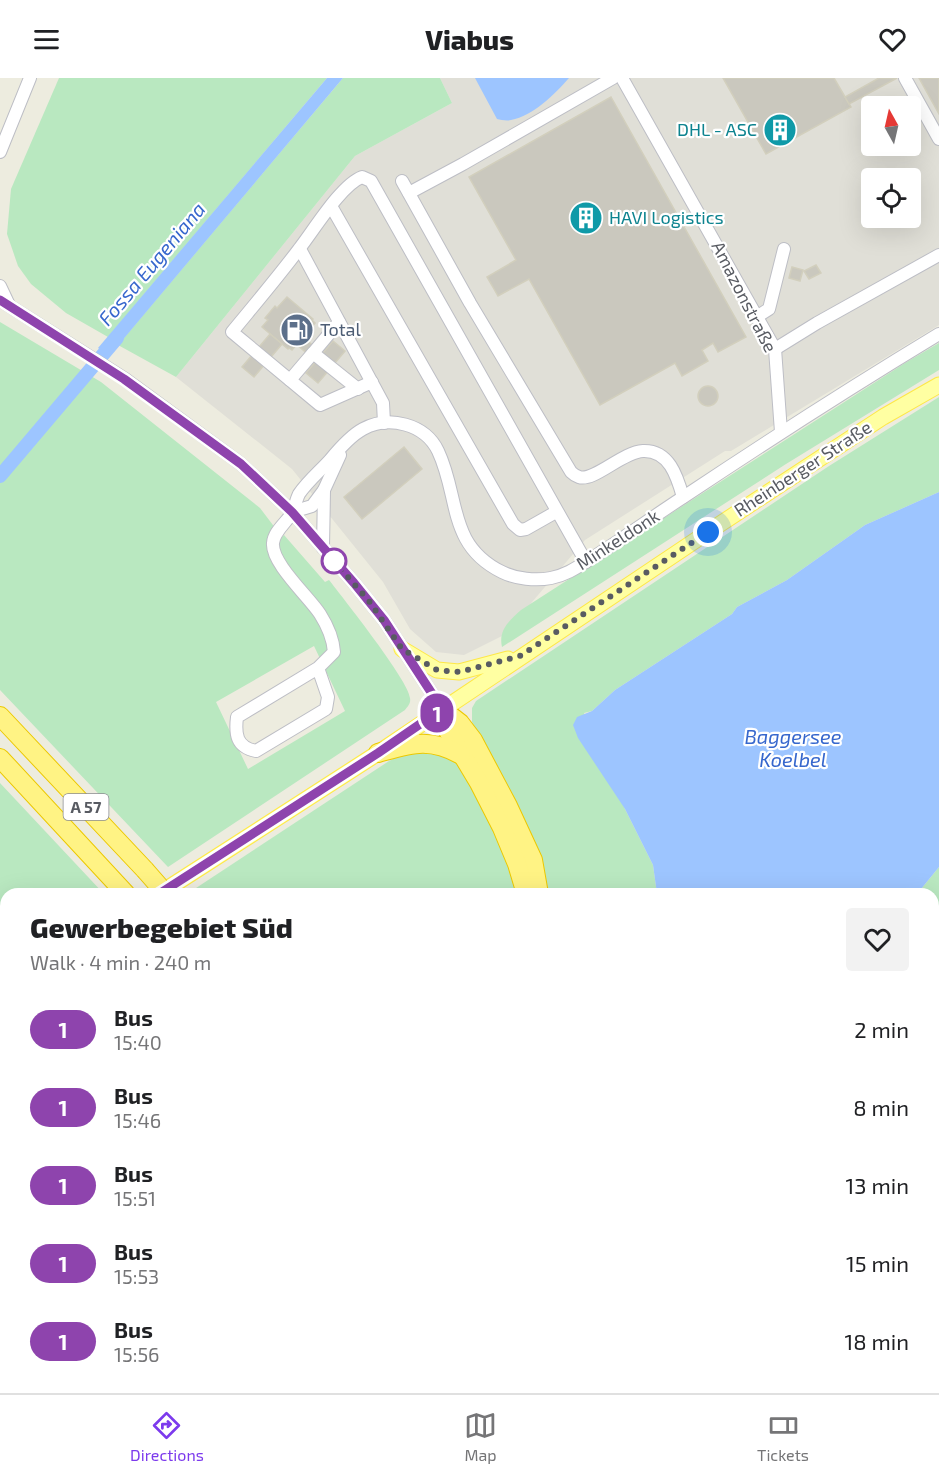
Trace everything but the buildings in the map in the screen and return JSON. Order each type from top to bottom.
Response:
[{"type":"highway","points":[[442,709],[448,731],[502,828],[524,888]]},
{"type":"highway","points":[[442,709],[460,723],[473,740],[503,796],[533,860],[537,888]]},
{"type":"highway","name":"A 57","points":[[0,716],[161,888]]},
{"type":"highway","points":[[378,753],[415,743],[430,743],[447,747],[461,755]]},
{"type":"highway","name":"A 57","points":[[0,758],[120,888]]},
{"type":"main road","name":"Rheinberger Straße","points":[[168,888],[378,753],[520,656],[873,424],[939,385]]},
{"type":"main road","points":[[402,649],[437,670],[459,672],[520,656]]},
{"type":"street","points":[[0,152],[30,78]]},
{"type":"street","points":[[409,193],[613,78]]},
{"type":"street","name":"Amazonstraße","points":[[622,78],[758,316],[775,350],[782,432]]},
{"type":"street","points":[[905,78],[939,139]]},
{"type":"street","points":[[372,382],[320,405],[232,332],[332,206],[353,181],[362,177],[371,182],[586,562]]},
{"type":"street","points":[[402,181],[470,303],[571,472],[580,478],[591,477],[626,455],[637,451],[657,453],[667,460],[678,478],[684,497]]},
{"type":"street","points":[[332,206],[513,524],[520,530],[526,529],[556,512]]},
{"type":"street","points":[[300,249],[383,403],[384,423]]},
{"type":"street","points":[[758,316],[769,309],[784,249]]},
{"type":"street","points":[[775,350],[817,323],[939,255]]},
{"type":"street","points":[[0,286],[4,302],[124,379],[241,464],[292,512],[369,601],[442,709]]},
{"type":"street","points":[[290,380],[339,322]]},
{"type":"street","name":"Minkeldonk","points":[[318,668],[334,652],[333,640],[321,615],[275,556],[273,542],[292,512],[299,494],[345,442],[361,429],[373,424],[401,424],[430,438],[442,463],[455,517],[463,537],[472,550],[492,567],[507,574],[531,579],[550,579],[567,574],[782,432],[939,334]]},
{"type":"street","points":[[313,353],[358,389]]},
{"type":"street","points":[[292,512],[312,506],[324,490],[345,442]]},
{"type":"street","points":[[323,548],[324,490]]},
{"type":"street","points":[[318,668],[328,696],[326,709],[256,751],[247,749],[236,733],[237,717],[318,668]]},
{"type":"shaded area","points":[[440,78],[939,78],[939,325],[731,451],[725,451],[585,540],[504,635],[464,655],[436,652],[410,629],[383,582],[292,469],[176,377],[355,156],[452,103]]},
{"type":"green space","points":[[59,78],[327,78],[108,337],[66,313],[31,284],[18,266],[7,234],[11,189]]},
{"type":"green space","points":[[343,78],[440,78],[452,103],[355,156],[176,377],[118,345]]},
{"type":"green space","points":[[0,322],[101,382],[260,508],[282,537],[284,535],[325,582],[329,580],[388,658],[407,689],[410,700],[405,710],[168,867],[0,690]],"holes":[[[314,646],[345,711],[248,769],[216,702]]]},
{"type":"green space","points":[[939,343],[939,370],[786,464],[502,647],[503,630],[521,610]]},
{"type":"green space","points":[[939,397],[939,492],[865,525],[787,580],[737,607],[732,614],[615,690],[592,711],[584,713],[625,809],[653,865],[656,888],[544,888],[516,804],[472,722],[472,708],[476,701],[829,466]]},
{"type":"green space","points":[[424,749],[457,760],[507,855],[515,888],[196,888],[389,761],[411,750]]},
{"type":"green space","points":[[0,783],[98,888],[0,888]]},
{"type":"green space","points":[[939,867],[939,888],[922,888]]},
{"type":"water","points":[[327,78],[343,78],[110,355],[98,348]]},
{"type":"water","points":[[475,78],[569,78],[535,109],[519,118],[508,120],[497,119]]},
{"type":"water","name":"Baggersee Koelbel","points":[[939,492],[939,867],[922,888],[656,888],[653,865],[625,809],[578,738],[573,725],[577,717],[592,711],[615,690],[732,614],[737,607],[787,580],[865,525]]},
{"type":"waterway","name":"Fossa Eugeniana","points":[[0,476],[117,338]]},
{"type":"bus line","name":"1","points":[[0,300],[124,379],[241,464],[292,512],[354,583],[384,620],[442,709],[168,888]]},
{"type":"place","name":"DHL - ASC","points":[[780,130]]},
{"type":"place","name":"HAVI Logistics","points":[[586,218]]},
{"type":"place","name":"Total","points":[[297,330]]},
{"type":"route","points":[[334,561],[384,620],[402,649],[437,670],[459,672],[520,656],[708,532]]}]
